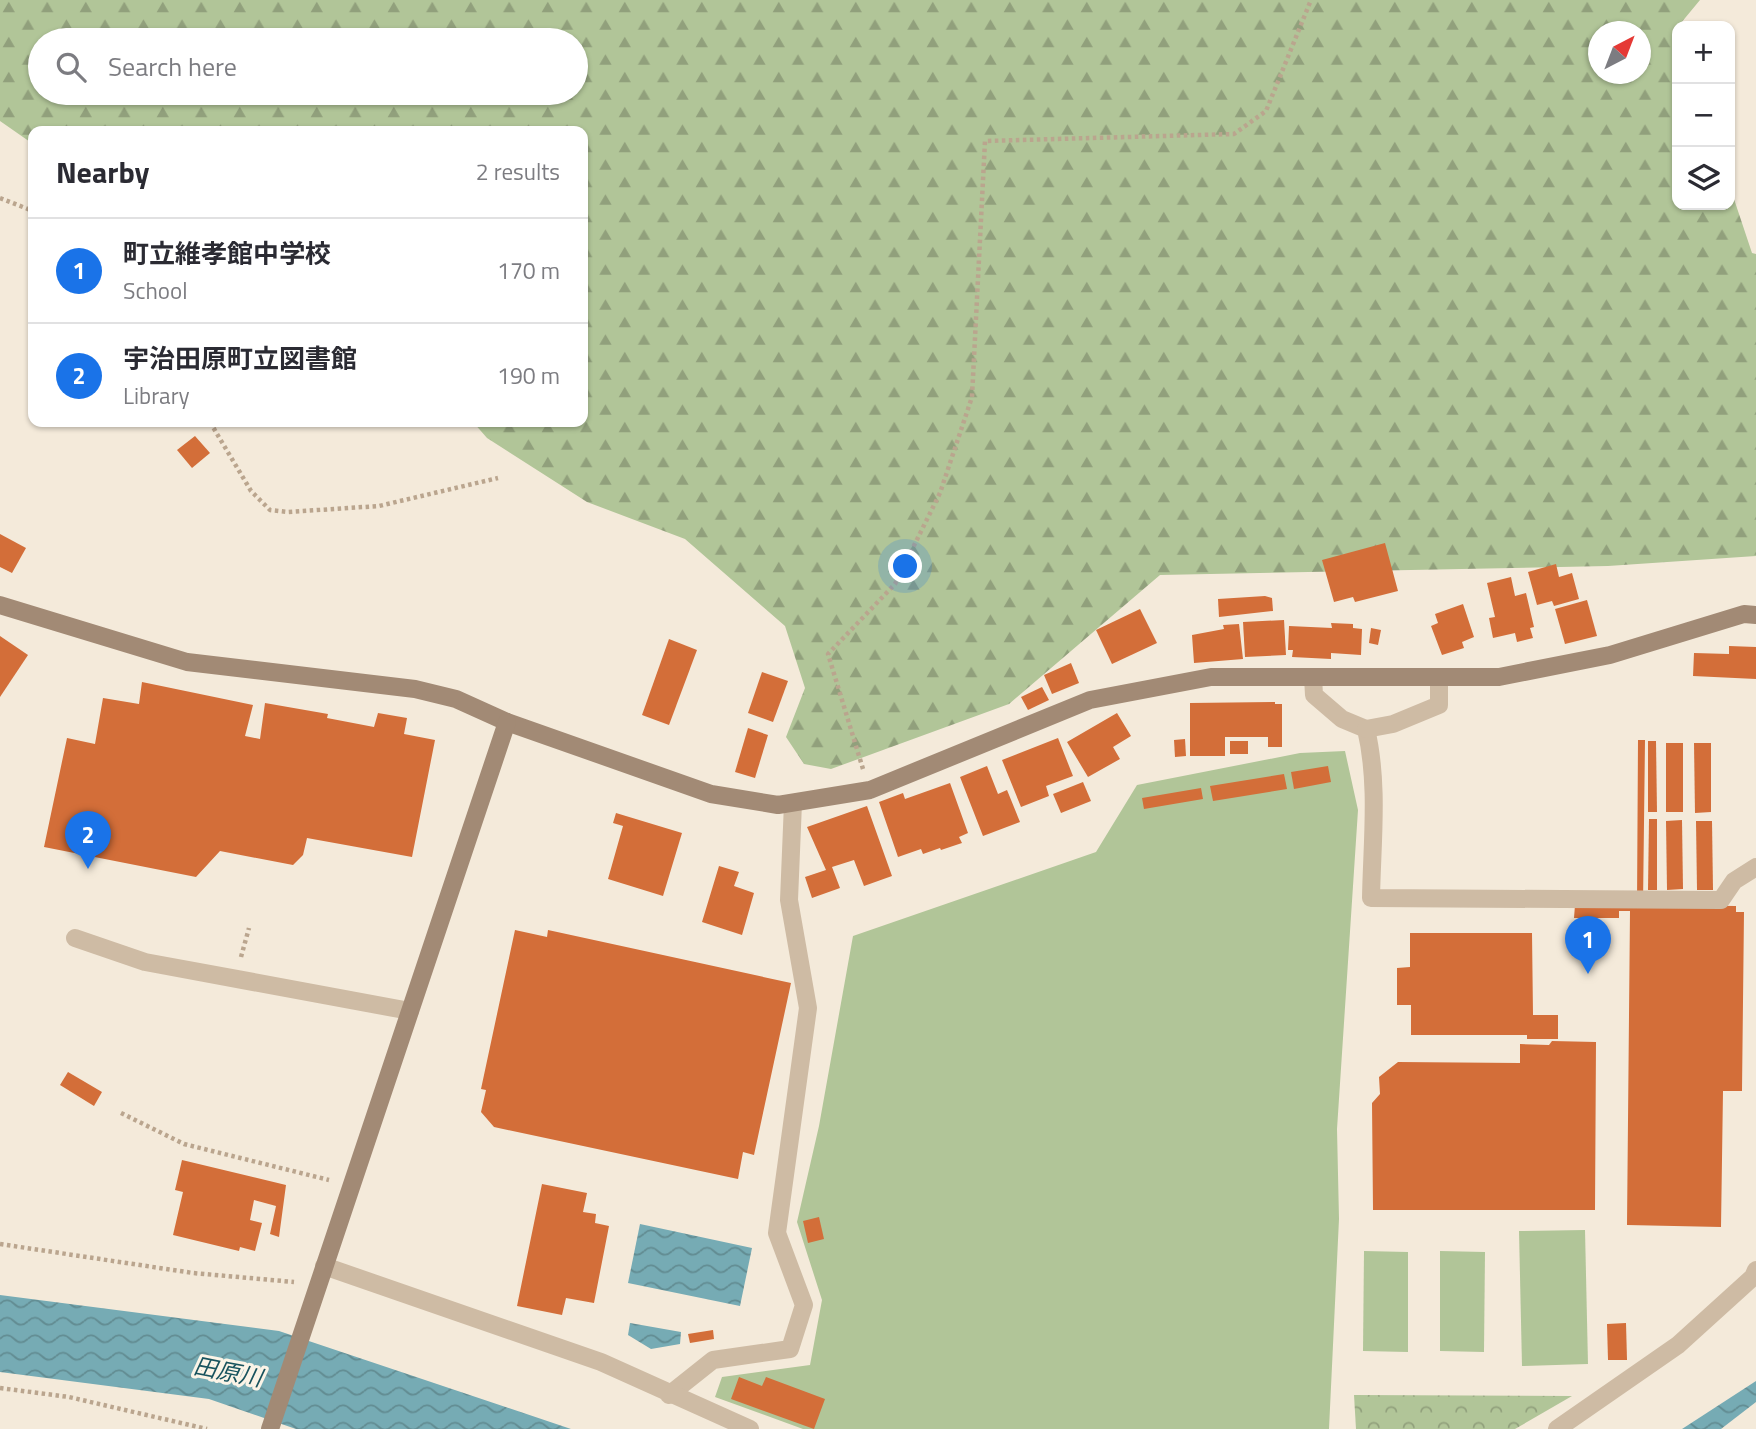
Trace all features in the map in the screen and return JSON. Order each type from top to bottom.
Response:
[{"type":"street","points":[[0,605],[187,662],[415,689],[456,699],[507,722],[711,794],[778,805],[870,790],[1090,700],[1211,677],[1499,677],[1610,655],[1744,614],[1756,615]]},
{"type":"street","points":[[1313,677],[1314,695],[1342,719],[1366,729],[1393,724],[1439,705],[1439,677]]},
{"type":"street","points":[[270,1429],[507,722]]},
{"type":"street","points":[[1366,729],[1371,752],[1373,799],[1371,898],[1721,900],[1734,881],[1756,867]]},
{"type":"street","points":[[669,1395],[713,1360],[790,1349],[804,1305],[778,1233],[808,1008],[789,901],[793,803]]},
{"type":"street","points":[[75,938],[145,962],[410,1011]]},
{"type":"street","points":[[324,1266],[582,1355],[750,1429]]},
{"type":"street","points":[[1558,1429],[1678,1345],[1753,1277],[1756,1270]]},
{"type":"path","points":[[870,790],[828,654],[895,584],[940,493],[972,397],[985,141],[1234,134],[1266,111],[1311,0]]},
{"type":"path","points":[[0,198],[28,210]]},
{"type":"path","points":[[213,427],[251,491],[270,510],[288,512],[379,506],[498,478]]},
{"type":"path","points":[[121,1113],[184,1144],[352,1183]]},
{"type":"path","points":[[0,1244],[317,1290]]},
{"type":"path","points":[[0,1388],[69,1397],[207,1429]]},
{"type":"green space","points":[[0,0],[1700,0],[1683,21],[1672,21],[1672,210],[1735,210],[1735,202],[1752,253],[1756,254],[1756,556],[1608,566],[1160,575],[1009,704],[831,769],[804,764],[786,737],[805,688],[785,626],[685,539],[587,502],[487,438],[477,427],[588,427],[588,126],[28,126],[28,141],[0,121]]},
{"type":"green space","points":[[1345,751],[1358,810],[1337,1129],[1339,1219],[1329,1429],[803,1429],[715,1397],[722,1377],[810,1365],[822,1300],[797,1222],[819,1126],[853,936],[1096,852],[1137,785],[1300,753]]},
{"type":"green space","points":[[1585,1230],[1588,1364],[1522,1366],[1519,1231]]},
{"type":"green space","points":[[1364,1251],[1408,1252],[1408,1352],[1363,1351]]},
{"type":"green space","points":[[1440,1251],[1485,1252],[1484,1352],[1440,1351]]},
{"type":"green space","points":[[1354,1395],[1572,1396],[1515,1429],[1356,1429]]},
{"type":"water","points":[[640,1224],[752,1248],[740,1306],[628,1283]]},
{"type":"water","name":"田原川","points":[[0,1295],[279,1331],[571,1429],[296,1429],[209,1399],[0,1372]]},
{"type":"water","points":[[630,1323],[681,1332],[680,1344],[651,1349],[628,1335]]},
{"type":"water","points":[[1756,1381],[1756,1402],[1721,1429],[1682,1429]]},
{"type":"building","points":[[195,436],[210,453],[192,468],[177,450]]},
{"type":"building","points":[[0,534],[26,548],[12,573],[0,567]]},
{"type":"building","points":[[1385,543],[1398,591],[1355,602],[1353,597],[1334,602],[1322,560]]},
{"type":"building","points":[[1556,564],[1559,577],[1572,573],[1579,599],[1554,606],[1552,601],[1537,605],[1528,572]]},
{"type":"building","points":[[1511,577],[1515,596],[1526,593],[1534,627],[1530,628],[1533,638],[1517,642],[1515,633],[1493,638],[1489,618],[1495,617],[1487,583]]},
{"type":"building","points":[[1265,596],[1272,598],[1273,611],[1219,617],[1218,599]]},
{"type":"building","points":[[1587,600],[1597,636],[1565,644],[1555,609]]},
{"type":"building","points":[[1463,604],[1474,637],[1462,642],[1464,648],[1442,655],[1431,626],[1438,623],[1435,614]]},
{"type":"building","points":[[1140,609],[1157,643],[1112,664],[1096,630]]},
{"type":"building","points":[[1284,620],[1286,655],[1245,657],[1243,622]]},
{"type":"building","points":[[1331,623],[1353,624],[1353,628],[1362,629],[1361,655],[1331,653],[1331,659],[1292,657],[1293,650],[1288,650],[1289,626],[1332,628]]},
{"type":"building","points":[[1239,624],[1243,659],[1194,663],[1192,635],[1224,629],[1223,625]]},
{"type":"building","points":[[1371,628],[1381,630],[1378,645],[1369,643]]},
{"type":"building","points":[[0,636],[28,655],[0,697]]},
{"type":"building","points":[[669,639],[697,650],[669,725],[642,715]]},
{"type":"building","points":[[1729,646],[1756,647],[1756,679],[1693,676],[1694,653],[1729,654]]},
{"type":"building","points":[[1071,663],[1079,683],[1052,694],[1044,675]]},
{"type":"building","points":[[762,672],[788,681],[773,722],[748,713]]},
{"type":"building","points":[[142,682],[253,705],[245,736],[260,739],[265,703],[328,714],[327,718],[374,727],[378,713],[407,718],[404,734],[435,740],[412,857],[307,838],[303,855],[293,865],[220,851],[196,877],[44,847],[67,738],[95,744],[103,698],[139,704]]},
{"type":"building","points":[[1042,687],[1049,700],[1028,710],[1021,697]]},
{"type":"building","points":[[1190,703],[1282,704],[1282,747],[1268,747],[1268,737],[1225,737],[1225,756],[1190,756]]},
{"type":"building","points":[[1117,713],[1131,736],[1113,747],[1120,759],[1088,777],[1067,742]]},
{"type":"building","points":[[748,728],[768,735],[755,778],[735,772]]},
{"type":"building","points":[[1058,738],[1073,776],[1046,786],[1049,796],[1021,807],[1002,760]]},
{"type":"building","points":[[1185,739],[1186,756],[1175,757],[1174,740]]},
{"type":"building","points":[[1638,740],[1645,740],[1643,905],[1736,906],[1736,912],[1744,912],[1742,1091],[1723,1091],[1721,1227],[1627,1225],[1630,911],[1619,911],[1619,918],[1574,918],[1575,905],[1637,906]]},
{"type":"building","points":[[1230,741],[1248,741],[1248,754],[1230,754]]},
{"type":"building","points":[[1648,741],[1656,741],[1657,812],[1648,812]]},
{"type":"building","points":[[1666,743],[1683,743],[1683,812],[1666,812]]},
{"type":"building","points":[[1694,743],[1711,743],[1711,812],[1695,813]]},
{"type":"building","points":[[987,766],[998,794],[1007,790],[1020,822],[983,836],[960,777]]},
{"type":"building","points":[[1328,766],[1331,782],[1294,789],[1291,772]]},
{"type":"building","points":[[1284,774],[1287,789],[1213,801],[1210,786]]},
{"type":"building","points":[[1083,782],[1091,801],[1061,813],[1053,794]]},
{"type":"building","points":[[950,783],[968,833],[959,837],[962,843],[923,854],[921,849],[898,857],[879,802],[903,793],[905,799]]},
{"type":"building","points":[[1201,788],[1203,799],[1144,809],[1142,798]]},
{"type":"building","points":[[867,806],[892,876],[864,886],[854,860],[832,867],[840,888],[812,898],[805,877],[826,870],[807,827]]},
{"type":"building","points":[[616,813],[682,833],[663,896],[608,879],[623,826],[613,823]]},
{"type":"building","points":[[1649,819],[1657,819],[1657,890],[1648,890]]},
{"type":"building","points":[[1682,820],[1683,889],[1667,890],[1666,821]]},
{"type":"building","points":[[1696,821],[1712,821],[1713,890],[1697,890]]},
{"type":"building","points":[[719,866],[739,872],[734,886],[754,893],[742,935],[702,922]]},
{"type":"building","points":[[515,930],[547,937],[548,930],[791,983],[754,1155],[743,1152],[738,1179],[494,1127],[481,1112],[486,1090],[481,1089]]},
{"type":"building","points":[[1410,933],[1532,933],[1533,1015],[1558,1015],[1558,1039],[1527,1039],[1527,1035],[1411,1035],[1411,1005],[1397,1005],[1397,968],[1410,967]]},
{"type":"building","points":[[1552,1041],[1596,1042],[1595,1210],[1373,1210],[1372,1103],[1380,1094],[1379,1077],[1398,1062],[1520,1063],[1520,1044],[1549,1045]]},
{"type":"building","points":[[68,1072],[102,1092],[94,1106],[60,1085]]},
{"type":"building","points":[[182,1160],[286,1185],[279,1237],[270,1234],[276,1206],[254,1200],[250,1220],[262,1223],[255,1251],[240,1247],[239,1251],[173,1235],[183,1192],[175,1190]]},
{"type":"building","points":[[542,1184],[587,1193],[583,1212],[596,1214],[595,1223],[609,1226],[594,1303],[566,1298],[562,1315],[517,1306]]},
{"type":"building","points":[[819,1217],[824,1239],[808,1243],[803,1221]]},
{"type":"building","points":[[1626,1323],[1627,1360],[1608,1360],[1607,1324]]},
{"type":"building","points":[[713,1330],[714,1339],[690,1343],[688,1334]]},
{"type":"building","points":[[739,1377],[762,1386],[766,1377],[825,1399],[814,1429],[731,1399]]},
{"type":"place","name":"宇治田原町立図書館","points":[[88,869]]},
{"type":"place","name":"町立維孝館中学校","points":[[1588,974]]}]
